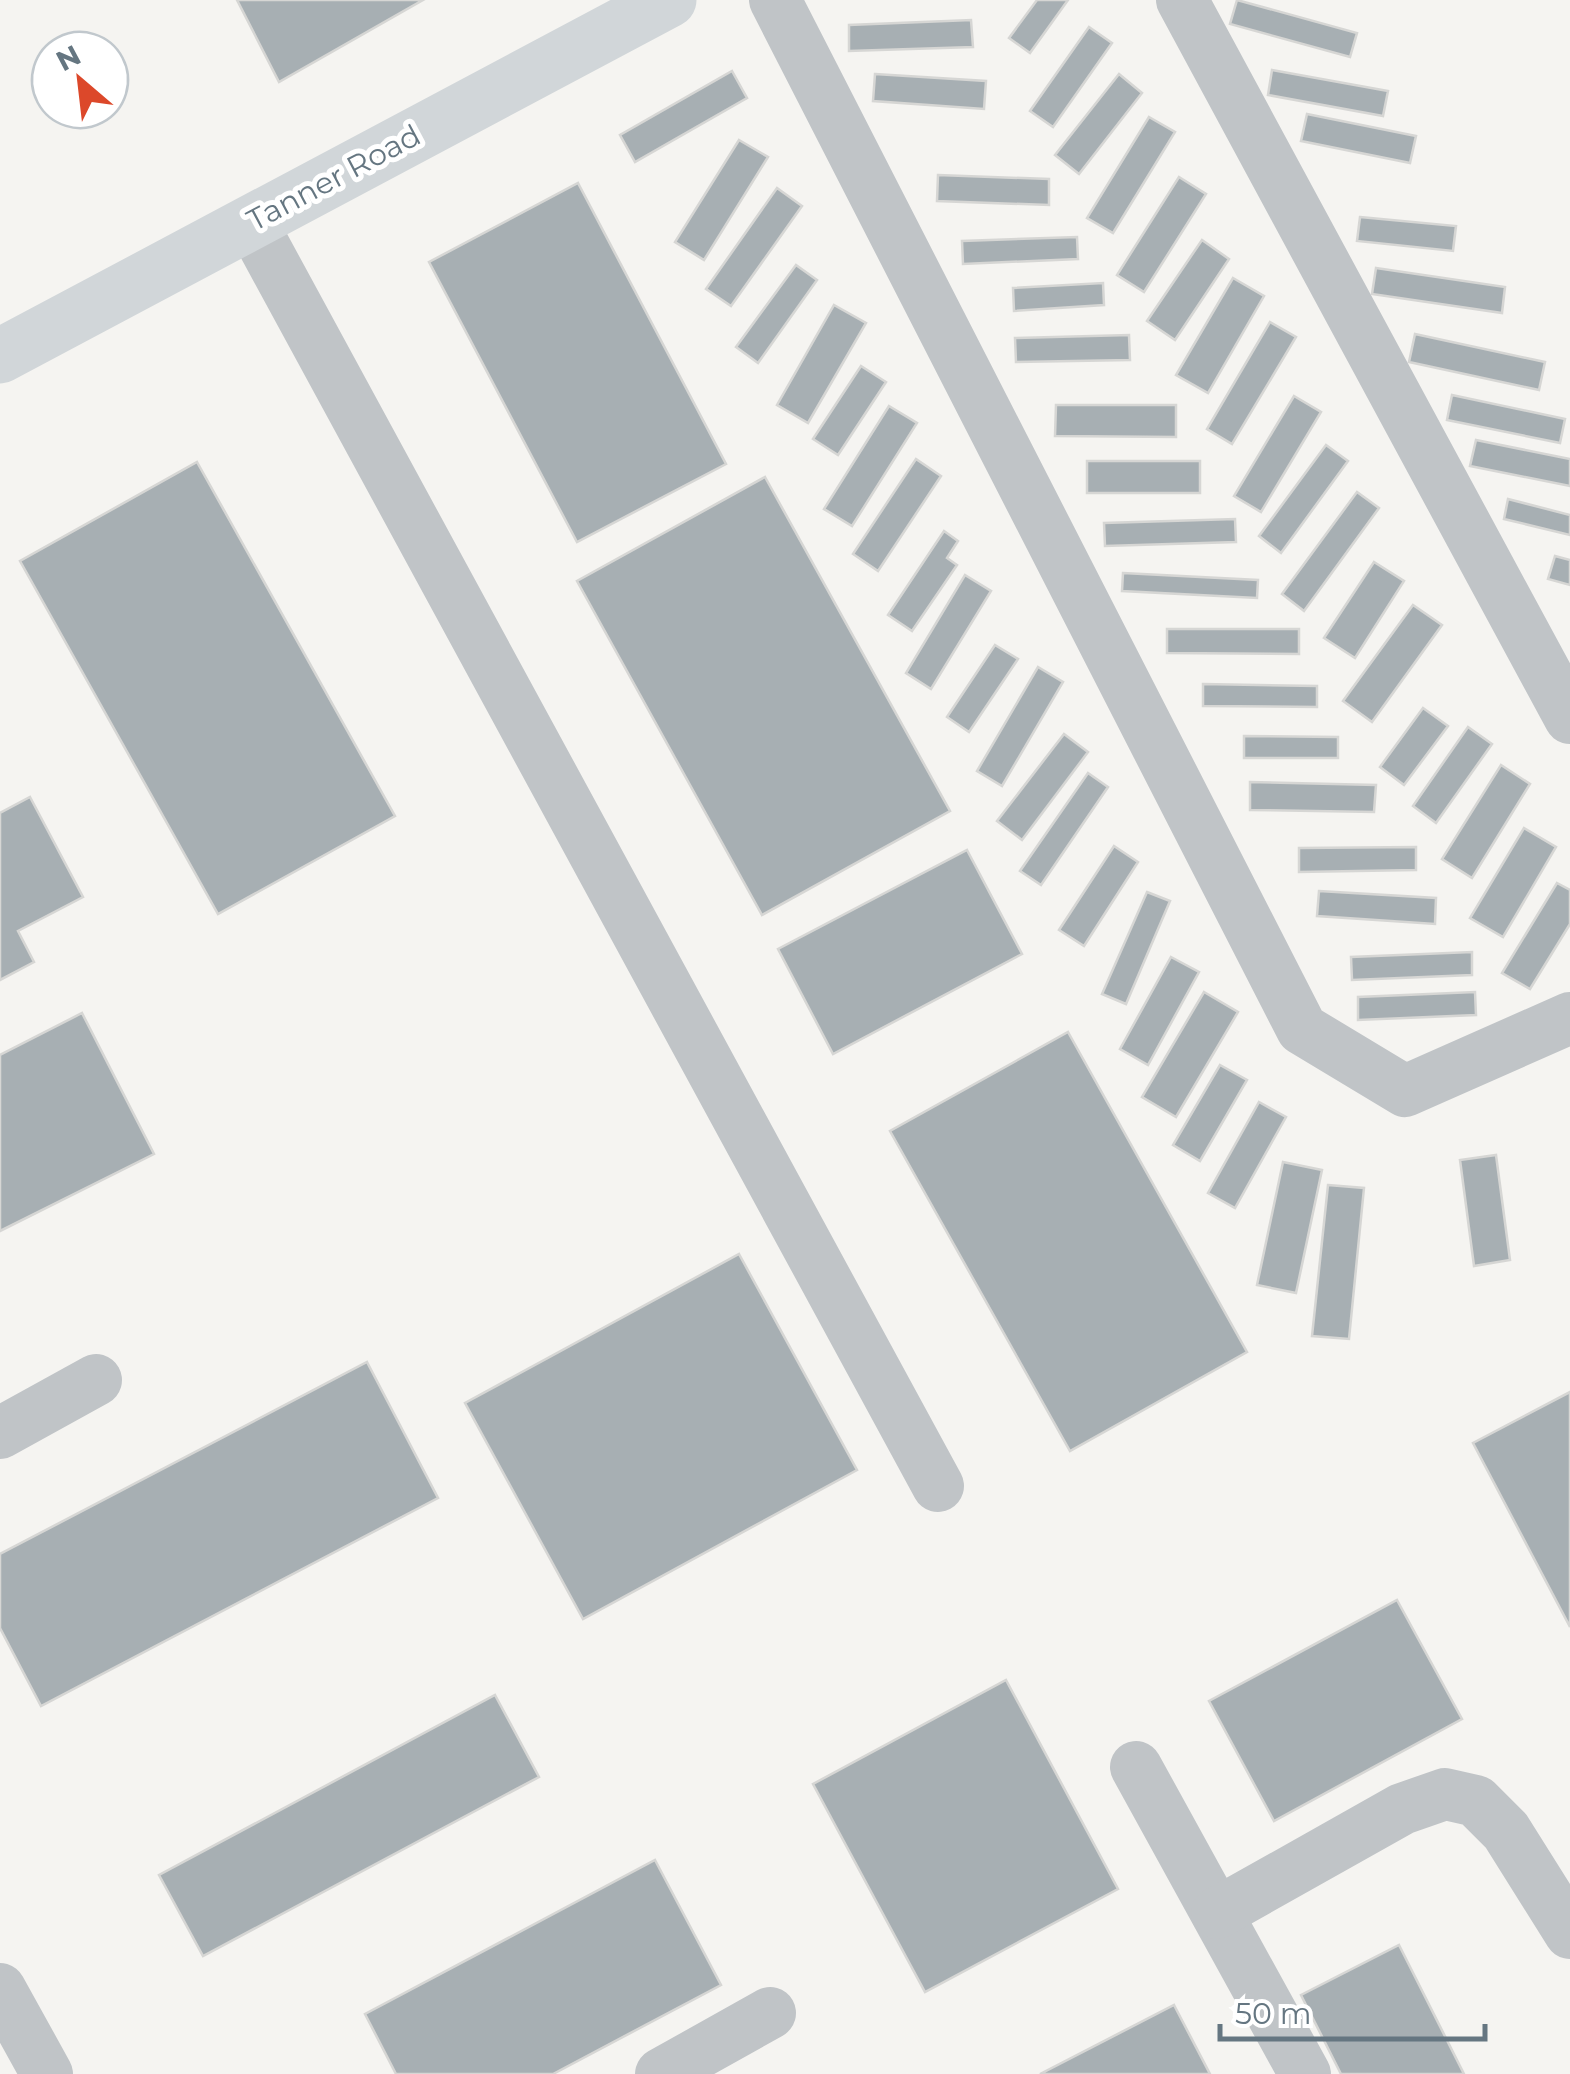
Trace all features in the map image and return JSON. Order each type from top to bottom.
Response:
[{"type":"main road","name":"Tanner Road","points":[[0,356],[251,222],[637,7]]},
{"type":"street","points":[[775,0],[1302,1028],[1405,1091],[1570,1018]]},
{"type":"street","points":[[1182,0],[1570,718]]},
{"type":"street","points":[[251,222],[938,1486]]},
{"type":"street","points":[[0,1433],[96,1380]]},
{"type":"street","points":[[1136,1767],[1306,2074]]},
{"type":"street","points":[[1217,1914],[1402,1809],[1445,1794],[1476,1801],[1506,1831],[1570,1933]]},
{"type":"street","points":[[0,1989],[48,2074]]},
{"type":"street","points":[[660,2074],[770,2013]]},
{"type":"building","points":[[237,0],[423,0],[279,82]]},
{"type":"building","points":[[1037,0],[1068,0],[1030,53],[1009,38]]},
{"type":"building","points":[[1237,0],[1357,33],[1350,57],[1230,24]]},
{"type":"building","points":[[971,20],[973,47],[849,51],[849,25]]},
{"type":"building","points":[[1089,27],[1112,43],[1053,127],[1030,111]]},
{"type":"building","points":[[1272,70],[1388,91],[1383,116],[1268,95]]},
{"type":"building","points":[[732,71],[747,98],[635,162],[620,135]]},
{"type":"building","points":[[875,74],[986,81],[984,109],[873,101]]},
{"type":"building","points":[[1119,74],[1142,93],[1079,174],[1055,155]]},
{"type":"building","points":[[1307,114],[1416,136],[1410,163],[1301,141]]},
{"type":"building","points":[[1149,117],[1175,132],[1113,233],[1087,218]]},
{"type":"building","points":[[739,140],[768,157],[704,260],[675,242]]},
{"type":"building","points":[[938,175],[1049,179],[1049,205],[937,201]]},
{"type":"building","points":[[1179,177],[1206,194],[1144,292],[1117,275]]},
{"type":"building","points":[[578,183],[726,464],[577,542],[429,262]]},
{"type":"building","points":[[777,188],[802,206],[731,306],[706,289]]},
{"type":"building","points":[[1360,217],[1456,226],[1453,251],[1357,241]]},
{"type":"building","points":[[1077,237],[1078,259],[963,264],[962,241]]},
{"type":"building","points":[[1202,240],[1229,259],[1175,340],[1147,321]]},
{"type":"building","points":[[796,265],[817,280],[758,363],[736,347]]},
{"type":"building","points":[[1376,268],[1505,287],[1502,313],[1372,294]]},
{"type":"building","points":[[1233,278],[1264,296],[1208,393],[1176,375]]},
{"type":"building","points":[[1103,283],[1104,305],[1014,311],[1013,288]]},
{"type":"building","points":[[834,305],[866,323],[808,423],[777,405]]},
{"type":"building","points":[[1270,322],[1296,337],[1232,444],[1207,429]]},
{"type":"building","points":[[1415,334],[1545,362],[1539,390],[1409,362]]},
{"type":"building","points":[[1129,335],[1130,360],[1016,362],[1015,338]]},
{"type":"building","points":[[861,366],[886,382],[838,455],[813,439]]},
{"type":"building","points":[[1452,395],[1565,419],[1560,443],[1447,420]]},
{"type":"building","points":[[1294,396],[1321,412],[1261,512],[1234,496]]},
{"type":"building","points":[[1056,405],[1176,405],[1176,437],[1055,436]]},
{"type":"building","points":[[889,406],[917,423],[852,526],[824,509]]},
{"type":"building","points":[[1476,440],[1570,459],[1570,486],[1470,466]]},
{"type":"building","points":[[1326,445],[1348,461],[1281,553],[1259,536]]},
{"type":"building","points":[[916,459],[941,476],[878,571],[853,554]]},
{"type":"building","points":[[1087,461],[1200,461],[1200,493],[1087,493]]},
{"type":"building","points":[[197,462],[395,816],[218,914],[20,561]]},
{"type":"building","points":[[765,477],[950,811],[762,915],[577,581]]},
{"type":"building","points":[[1357,492],[1379,508],[1304,611],[1282,594]]},
{"type":"building","points":[[1508,499],[1570,515],[1570,535],[1504,519]]},
{"type":"building","points":[[1235,519],[1236,542],[1105,546],[1104,523]]},
{"type":"building","points":[[944,531],[958,541],[947,558],[957,565],[912,631],[888,615]]},
{"type":"building","points":[[1555,556],[1570,560],[1570,585],[1548,579]]},
{"type":"building","points":[[1374,562],[1404,581],[1355,658],[1324,638]]},
{"type":"building","points":[[1123,573],[1258,580],[1257,598],[1122,591]]},
{"type":"building","points":[[965,575],[991,591],[931,689],[906,673]]},
{"type":"building","points":[[1413,605],[1442,625],[1372,722],[1343,701]]},
{"type":"building","points":[[1167,629],[1299,629],[1299,654],[1167,653]]},
{"type":"building","points":[[995,645],[1018,659],[969,732],[947,717]]},
{"type":"building","points":[[1038,667],[1063,682],[1002,786],[977,771]]},
{"type":"building","points":[[1203,684],[1317,686],[1317,707],[1203,706]]},
{"type":"building","points":[[1423,708],[1448,726],[1404,785],[1380,767]]},
{"type":"building","points":[[1468,727],[1492,744],[1436,823],[1413,806]]},
{"type":"building","points":[[1064,734],[1088,752],[1022,840],[997,821]]},
{"type":"building","points":[[1244,736],[1338,737],[1338,758],[1244,758]]},
{"type":"building","points":[[1501,765],[1530,784],[1472,878],[1442,859]]},
{"type":"building","points":[[1088,773],[1108,787],[1041,885],[1020,871]]},
{"type":"building","points":[[1250,782],[1376,785],[1374,812],[1250,810]]},
{"type":"building","points":[[30,797],[83,897],[18,931],[34,962],[0,980],[0,813]]},
{"type":"building","points":[[1524,828],[1556,847],[1503,937],[1470,918]]},
{"type":"building","points":[[1114,846],[1138,862],[1084,946],[1059,930]]},
{"type":"building","points":[[1416,847],[1416,870],[1299,872],[1299,848]]},
{"type":"building","points":[[967,850],[1022,954],[833,1054],[778,949]]},
{"type":"building","points":[[1557,883],[1570,890],[1570,924],[1530,989],[1502,973]]},
{"type":"building","points":[[1319,891],[1436,898],[1435,924],[1317,916]]},
{"type":"building","points":[[1147,892],[1170,901],[1126,1004],[1102,994]]},
{"type":"building","points":[[1472,952],[1472,975],[1352,980],[1351,957]]},
{"type":"building","points":[[1171,957],[1199,972],[1148,1065],[1120,1049]]},
{"type":"building","points":[[1204,992],[1238,1012],[1176,1117],[1142,1097]]},
{"type":"building","points":[[1475,992],[1476,1015],[1358,1020],[1358,997]]},
{"type":"building","points":[[82,1013],[154,1154],[0,1231],[0,1055]]},
{"type":"building","points":[[1068,1032],[1247,1352],[1070,1451],[890,1131]]},
{"type":"building","points":[[1220,1065],[1247,1080],[1200,1161],[1173,1145]]},
{"type":"building","points":[[1259,1102],[1286,1117],[1235,1208],[1208,1193]]},
{"type":"building","points":[[1496,1155],[1510,1260],[1474,1266],[1460,1160]]},
{"type":"building","points":[[1283,1162],[1322,1170],[1296,1293],[1257,1285]]},
{"type":"building","points":[[1328,1185],[1364,1188],[1349,1339],[1312,1336]]},
{"type":"building","points":[[739,1254],[857,1470],[583,1619],[465,1403]]},
{"type":"building","points":[[367,1362],[438,1498],[41,1706],[0,1628],[0,1554]]},
{"type":"building","points":[[1570,1392],[1570,1627],[1473,1443]]},
{"type":"building","points":[[1397,1600],[1462,1719],[1274,1821],[1209,1701]]},
{"type":"building","points":[[1006,1680],[1118,1889],[925,1992],[813,1784]]},
{"type":"building","points":[[495,1695],[539,1777],[203,1956],[159,1875]]},
{"type":"building","points":[[655,1860],[721,1985],[553,2074],[396,2074],[365,2014]]},
{"type":"building","points":[[1399,1945],[1464,2074],[1341,2074],[1301,1995]]},
{"type":"building","points":[[1174,2005],[1210,2074],[1040,2074]]}]
